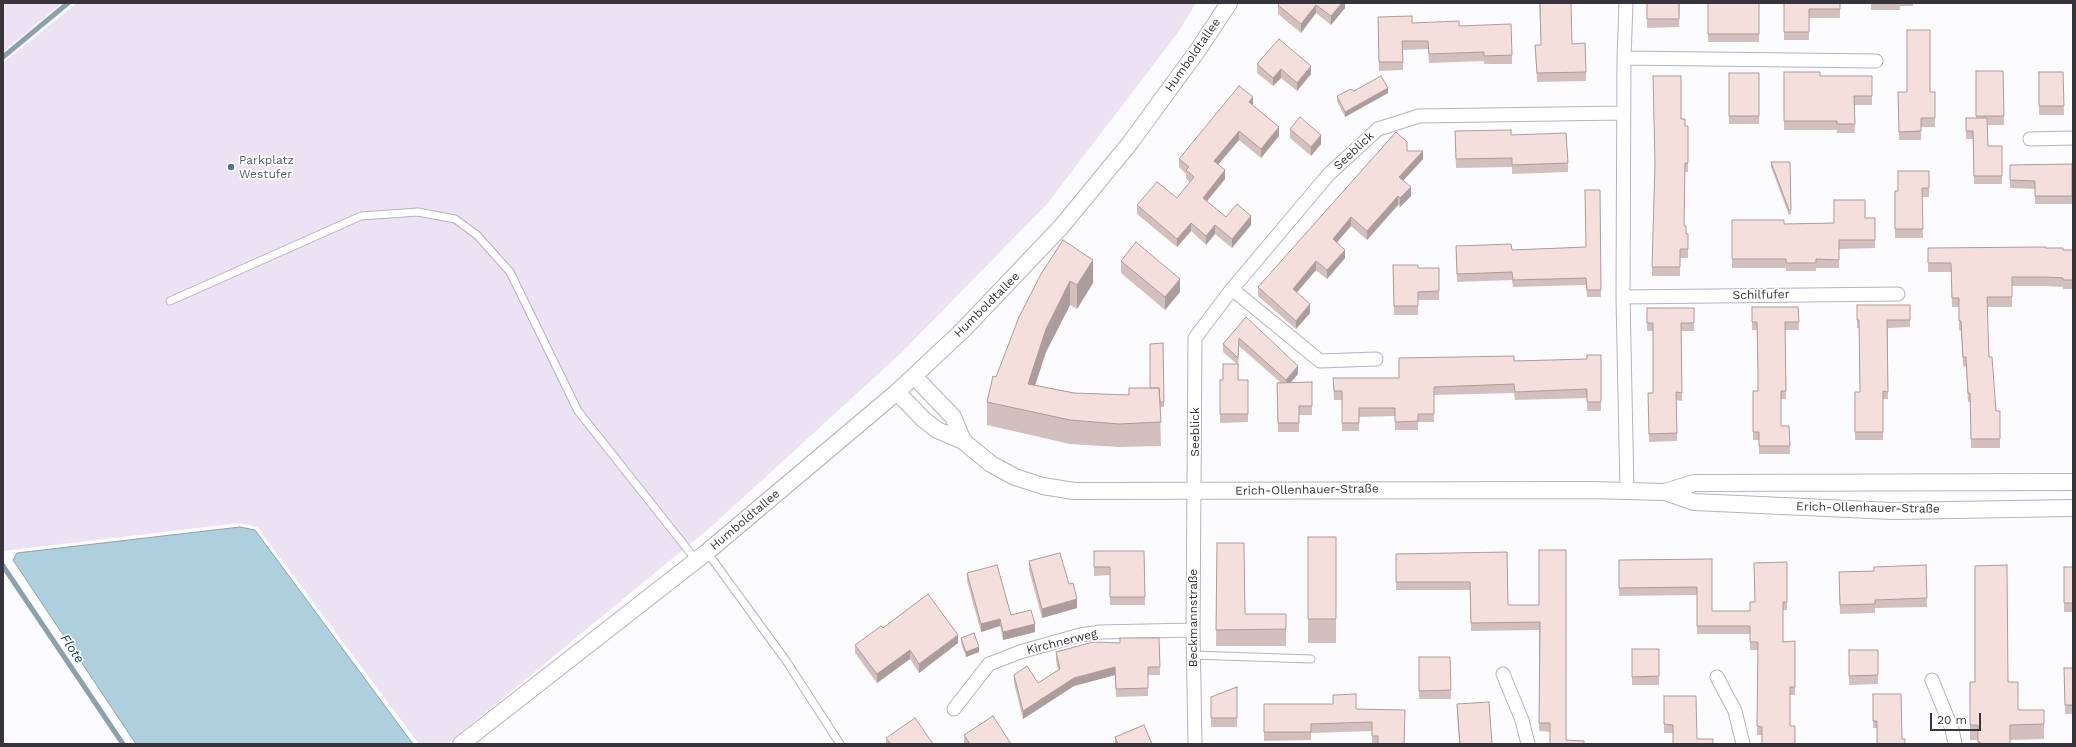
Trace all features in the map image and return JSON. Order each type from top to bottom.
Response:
[{"type":"street","name":"Humboldtallee","points":[[461,744],[702,556],[897,392],[995,298],[1061,227],[1130,143],[1198,50],[1229,3]]},
{"type":"street","points":[[1626,3],[1623,113],[1623,297],[1627,491]]},
{"type":"street","points":[[1624,58],[1876,61]]},
{"type":"street","name":"Seeblick","points":[[1193,491],[1195,338],[1232,289],[1329,174],[1378,129],[1419,116],[1623,113]]},
{"type":"street","points":[[2030,139],[2073,138]]},
{"type":"street","points":[[1232,289],[1320,361],[1376,359]]},
{"type":"street","name":"Schilfufer","points":[[1623,297],[1898,294]]},
{"type":"street","name":"Erich-Ollenhauer-Straße","points":[[914,376],[953,417],[963,441]]},
{"type":"street","name":"Erich-Ollenhauer-Straße","points":[[897,392],[923,419],[937,430],[963,441],[991,464],[1015,477],[1043,486],[1074,491],[1377,489],[1627,491],[1665,492],[1694,502],[1893,511],[2073,508]]},
{"type":"street","name":"Erich-Ollenhauer-Straße","points":[[1665,492],[1694,483],[2073,482]]},
{"type":"street","name":"Beckmannstraße","points":[[1193,491],[1193,655],[1196,744]]},
{"type":"street","name":"Kirchnerweg","points":[[954,709],[989,664],[1020,652],[1080,635],[1100,632],[1193,630]]},
{"type":"street","points":[[1503,674],[1522,720],[1528,744]]},
{"type":"street","points":[[1717,677],[1734,711],[1743,744]]},
{"type":"street","points":[[1932,680],[1952,729],[1956,744]]},
{"type":"lane","points":[[170,301],[362,216],[418,212],[455,219],[477,235],[510,272],[578,411],[702,556],[787,662],[840,744]]},
{"type":"lane","points":[[1193,655],[1311,658]]},
{"type":"shaded area","points":[[3,3],[62,3],[3,52]]},
{"type":"shaded area","points":[[77,3],[1196,3],[1179,31],[1047,204],[901,353],[713,525],[447,744],[419,744],[257,527],[239,523],[3,551],[3,63]]},
{"type":"water","points":[[240,527],[255,530],[413,744],[136,744],[13,560],[17,553]]},
{"type":"building","points":[[1280,3],[1342,3],[1331,16],[1316,5],[1301,24],[1278,5]]},
{"type":"building","points":[[1540,3],[1571,3],[1572,44],[1585,43],[1586,72],[1537,73],[1535,45],[1541,45]]},
{"type":"building","points":[[1647,3],[1679,3],[1679,19],[1647,19]]},
{"type":"building","points":[[1708,3],[1759,3],[1759,34],[1708,34]]},
{"type":"building","points":[[1784,3],[1840,3],[1840,9],[1809,9],[1809,32],[1784,32]]},
{"type":"building","points":[[1412,16],[1412,23],[1459,21],[1459,26],[1511,24],[1512,55],[1484,56],[1484,52],[1429,54],[1428,41],[1402,41],[1403,62],[1379,62],[1378,17]]},
{"type":"building","points":[[1907,30],[1930,30],[1930,92],[1935,92],[1935,118],[1921,118],[1921,131],[1899,132],[1898,92],[1907,92]]},
{"type":"building","points":[[1279,39],[1311,66],[1297,83],[1281,69],[1273,78],[1257,64]]},
{"type":"building","points":[[1976,71],[2003,71],[2004,116],[1976,116]]},
{"type":"building","points":[[1784,72],[1820,72],[1820,76],[1872,76],[1872,96],[1854,96],[1855,124],[1837,124],[1837,121],[1784,121]]},
{"type":"building","points":[[2039,72],[2063,72],[2064,106],[2039,106]]},
{"type":"building","points":[[1729,73],[1759,73],[1759,116],[1729,116]]},
{"type":"building","points":[[1381,76],[1388,88],[1345,112],[1337,96],[1351,89],[1354,91]]},
{"type":"building","points":[[1653,76],[1681,76],[1681,119],[1685,119],[1685,126],[1688,126],[1688,163],[1685,163],[1684,226],[1686,226],[1686,234],[1688,234],[1688,249],[1680,249],[1680,267],[1652,267],[1655,163]]},
{"type":"building","points":[[1239,86],[1253,97],[1249,102],[1279,127],[1261,149],[1239,131],[1214,161],[1225,170],[1203,198],[1226,217],[1237,204],[1251,216],[1232,239],[1215,225],[1206,236],[1191,223],[1177,239],[1137,205],[1157,182],[1177,198],[1194,177],[1186,170],[1189,167],[1179,159]]},
{"type":"building","points":[[1300,117],[1321,135],[1311,147],[1290,129]]},
{"type":"building","points":[[1966,118],[1987,118],[1988,146],[2002,146],[2002,176],[1974,176],[1973,131],[1966,131]]},
{"type":"building","points":[[1511,130],[1511,135],[1566,133],[1568,163],[1512,165],[1512,158],[1456,159],[1455,131]]},
{"type":"building","points":[[1396,132],[1407,142],[1407,151],[1423,151],[1399,177],[1411,187],[1400,198],[1398,196],[1367,231],[1351,217],[1333,239],[1345,250],[1327,270],[1316,261],[1293,289],[1310,304],[1296,321],[1258,287]]},
{"type":"building","points":[[1771,162],[1790,162],[1791,210],[1789,210]]},
{"type":"building","points":[[2072,164],[2072,196],[2035,196],[2035,181],[2010,180],[2010,165]]},
{"type":"building","points":[[1898,171],[1929,171],[1929,188],[1922,188],[1923,229],[1895,229],[1895,191],[1898,191]]},
{"type":"building","points":[[1585,190],[1600,190],[1601,290],[1587,290],[1586,278],[1513,280],[1512,272],[1457,274],[1456,246],[1511,244],[1512,250],[1586,247]]},
{"type":"building","points":[[1834,200],[1865,200],[1865,218],[1875,218],[1875,240],[1839,240],[1839,260],[1816,259],[1816,263],[1786,263],[1786,259],[1732,259],[1732,220],[1784,220],[1784,224],[1834,223]]},
{"type":"building","points":[[1063,240],[1093,260],[1077,285],[1070,281],[1046,329],[1028,384],[1074,393],[1129,395],[1129,388],[1159,388],[1161,422],[1119,424],[1070,420],[987,402],[993,376],[996,377],[1019,317],[1041,274]]},
{"type":"building","points":[[1136,242],[1180,279],[1165,297],[1121,261]]},
{"type":"building","points":[[2045,247],[2073,250],[2073,280],[2045,277],[2012,277],[2012,297],[1987,297],[1989,357],[1992,357],[1996,411],[2000,411],[2000,439],[1971,439],[1970,393],[1968,393],[1966,357],[1963,357],[1961,321],[1959,321],[1959,298],[1952,298],[1951,263],[1928,263],[1928,248]]},
{"type":"building","points":[[1393,265],[1418,265],[1418,268],[1439,268],[1439,291],[1418,292],[1418,306],[1394,306]]},
{"type":"building","points":[[1857,305],[1910,305],[1910,320],[1887,320],[1888,392],[1883,391],[1883,432],[1855,432],[1855,392],[1860,392],[1859,320],[1857,320]]},
{"type":"building","points":[[1752,307],[1798,307],[1799,322],[1785,322],[1786,391],[1781,391],[1781,426],[1789,426],[1790,446],[1759,446],[1759,432],[1753,432],[1753,391],[1758,391],[1758,372],[1757,322],[1752,322]]},
{"type":"building","points":[[1647,308],[1694,308],[1694,323],[1681,323],[1682,393],[1676,392],[1677,433],[1649,434],[1648,393],[1653,393],[1653,323],[1647,323]]},
{"type":"building","points":[[1246,317],[1298,366],[1286,380],[1239,338],[1238,358],[1223,344]]},
{"type":"building","points":[[1163,343],[1164,402],[1160,402],[1159,388],[1150,388],[1150,344]]},
{"type":"building","points":[[1587,355],[1601,355],[1601,402],[1587,402],[1587,389],[1515,392],[1514,384],[1434,387],[1434,414],[1418,414],[1418,421],[1395,422],[1395,408],[1359,408],[1359,423],[1342,423],[1342,391],[1334,391],[1333,378],[1399,378],[1399,358],[1514,356],[1514,361],[1587,359]]},
{"type":"building","points":[[1223,364],[1238,364],[1238,380],[1248,380],[1248,414],[1220,414],[1220,380],[1223,380]]},
{"type":"building","points":[[1312,382],[1312,406],[1299,406],[1299,423],[1278,423],[1277,383]]},
{"type":"building","points":[[1308,537],[1336,537],[1336,619],[1308,619]]},
{"type":"building","points":[[1217,543],[1244,543],[1245,614],[1286,614],[1286,629],[1216,630]]},
{"type":"building","points":[[1539,550],[1566,550],[1566,740],[1584,741],[1584,744],[1550,744],[1550,723],[1539,723],[1540,622],[1471,623],[1470,582],[1396,582],[1396,554],[1507,552],[1508,605],[1539,605]]},
{"type":"building","points":[[1094,551],[1144,551],[1145,597],[1110,597],[1110,567],[1094,567]]},
{"type":"building","points":[[1060,553],[1069,584],[1073,583],[1077,599],[1042,609],[1029,561]]},
{"type":"building","points":[[1712,559],[1712,611],[1750,611],[1750,602],[1755,602],[1754,563],[1787,562],[1787,602],[1783,602],[1783,642],[1795,641],[1795,687],[1790,687],[1790,726],[1795,726],[1795,744],[1762,744],[1762,727],[1757,726],[1758,642],[1750,642],[1750,626],[1697,626],[1697,587],[1619,588],[1619,560]]},
{"type":"building","points":[[997,565],[1011,615],[1031,610],[1035,624],[1003,632],[1000,619],[981,624],[967,573]]},
{"type":"building","points":[[1926,565],[1927,598],[1875,600],[1875,604],[1840,605],[1839,572],[1874,571],[1874,567]]},
{"type":"building","points":[[2007,565],[2008,682],[2018,682],[2018,710],[2044,710],[2044,724],[2010,725],[2010,744],[1980,744],[1980,742],[1978,742],[1978,725],[1970,725],[1970,682],[1975,682],[1975,566]]},
{"type":"building","points":[[2064,567],[2073,567],[2073,603],[2064,603]]},
{"type":"building","points":[[928,594],[958,635],[919,664],[910,650],[877,674],[855,645],[881,626],[883,628]]},
{"type":"building","points":[[974,633],[979,647],[966,652],[961,638]]},
{"type":"building","points":[[1120,638],[1159,638],[1160,667],[1148,667],[1148,688],[1116,689],[1115,667],[1074,678],[1023,711],[1014,675],[1027,666],[1038,683],[1060,669],[1056,652],[1093,642],[1120,643]]},
{"type":"building","points":[[1632,649],[1659,649],[1659,676],[1632,677]]},
{"type":"building","points":[[1849,650],[1878,650],[1878,675],[1849,676]]},
{"type":"building","points":[[1419,657],[1450,657],[1451,690],[1419,691]]},
{"type":"building","points":[[2064,668],[2073,668],[2073,705],[2065,705]]},
{"type":"building","points":[[1237,687],[1237,718],[1211,718],[1211,697]]},
{"type":"building","points":[[1356,694],[1356,709],[1405,710],[1404,744],[1378,744],[1378,736],[1372,736],[1372,722],[1311,724],[1311,732],[1264,732],[1264,704],[1333,704],[1333,695]]},
{"type":"building","points":[[1873,694],[1901,694],[1902,739],[1905,739],[1905,744],[1877,744],[1877,721],[1873,721]]},
{"type":"building","points":[[1664,696],[1696,696],[1697,739],[1713,739],[1713,744],[1673,744],[1673,725],[1664,724]]},
{"type":"building","points":[[1489,702],[1492,744],[1460,744],[1457,704]]},
{"type":"building","points":[[993,716],[1011,744],[970,744],[964,735]]},
{"type":"building","points":[[915,718],[933,744],[891,744],[886,738]]},
{"type":"building","points":[[1144,725],[1152,744],[1118,744],[1115,737]]},
{"type":"waterway","points":[[3,57],[68,3]]},
{"type":"waterway","name":"Flote","points":[[3,566],[123,744]]},
{"type":"place","name":"Parkplatz Westufer","points":[[231,167]]}]
